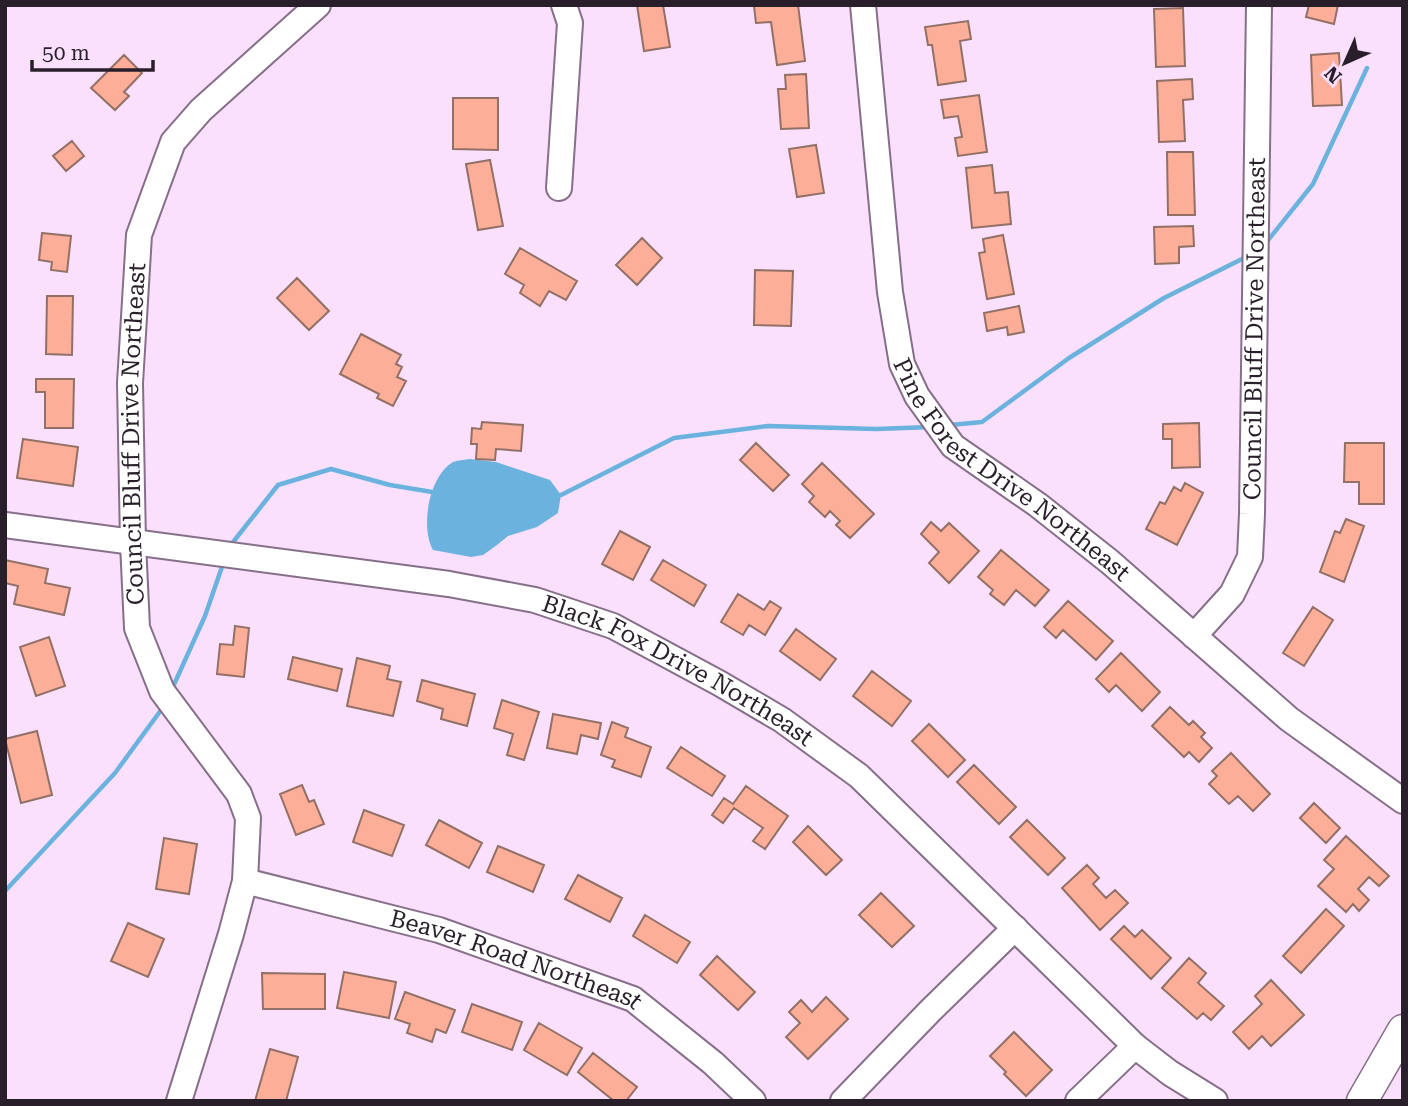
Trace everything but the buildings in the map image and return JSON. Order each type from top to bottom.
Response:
[{"type":"main road","points":[[1362,1101],[1403,1030]]},
{"type":"street","name":"Council Bluff Drive Northeast","points":[[179,1101],[232,934],[245,881],[248,818],[239,794],[162,691],[137,628],[130,383],[139,235],[173,142],[201,110],[318,5]]},
{"type":"street","points":[[559,188],[570,23],[564,5]]},
{"type":"street","name":"Pine Forest Drive Northeast","points":[[863,5],[890,292],[902,364],[918,396],[953,446],[1038,505],[1110,562],[1289,719],[1403,801]]},
{"type":"street","name":"Council Bluff Drive Northeast","points":[[1194,636],[1232,594],[1250,557],[1259,5]]},
{"type":"street","name":"Black Fox Drive Northeast","points":[[5,524],[449,584],[536,600],[613,626],[782,720],[859,776],[1135,1046],[1170,1073],[1215,1101]]},
{"type":"street","name":"Beaver Road Northeast","points":[[245,881],[439,930],[633,999],[713,1062],[753,1101]]},
{"type":"street","points":[[843,1101],[1014,928]]},
{"type":"street","points":[[1078,1101],[1135,1046]]},
{"type":"water","points":[[470,459],[496,462],[550,480],[561,495],[558,513],[537,527],[508,536],[483,555],[471,557],[433,550],[427,529],[427,516],[433,490],[438,478],[453,462]]},
{"type":"waterway","points":[[1265,244],[1313,184],[1367,68]]},
{"type":"waterway","points":[[950,425],[982,422],[1069,358],[1164,298],[1246,257]]},
{"type":"waterway","points":[[561,495],[674,438],[768,426],[876,429],[931,427]]},
{"type":"waterway","points":[[230,546],[278,485],[331,469],[390,485],[432,492]]},
{"type":"waterway","points":[[172,689],[205,616],[224,561]]},
{"type":"waterway","points":[[5,891],[115,773],[164,706]]}]
